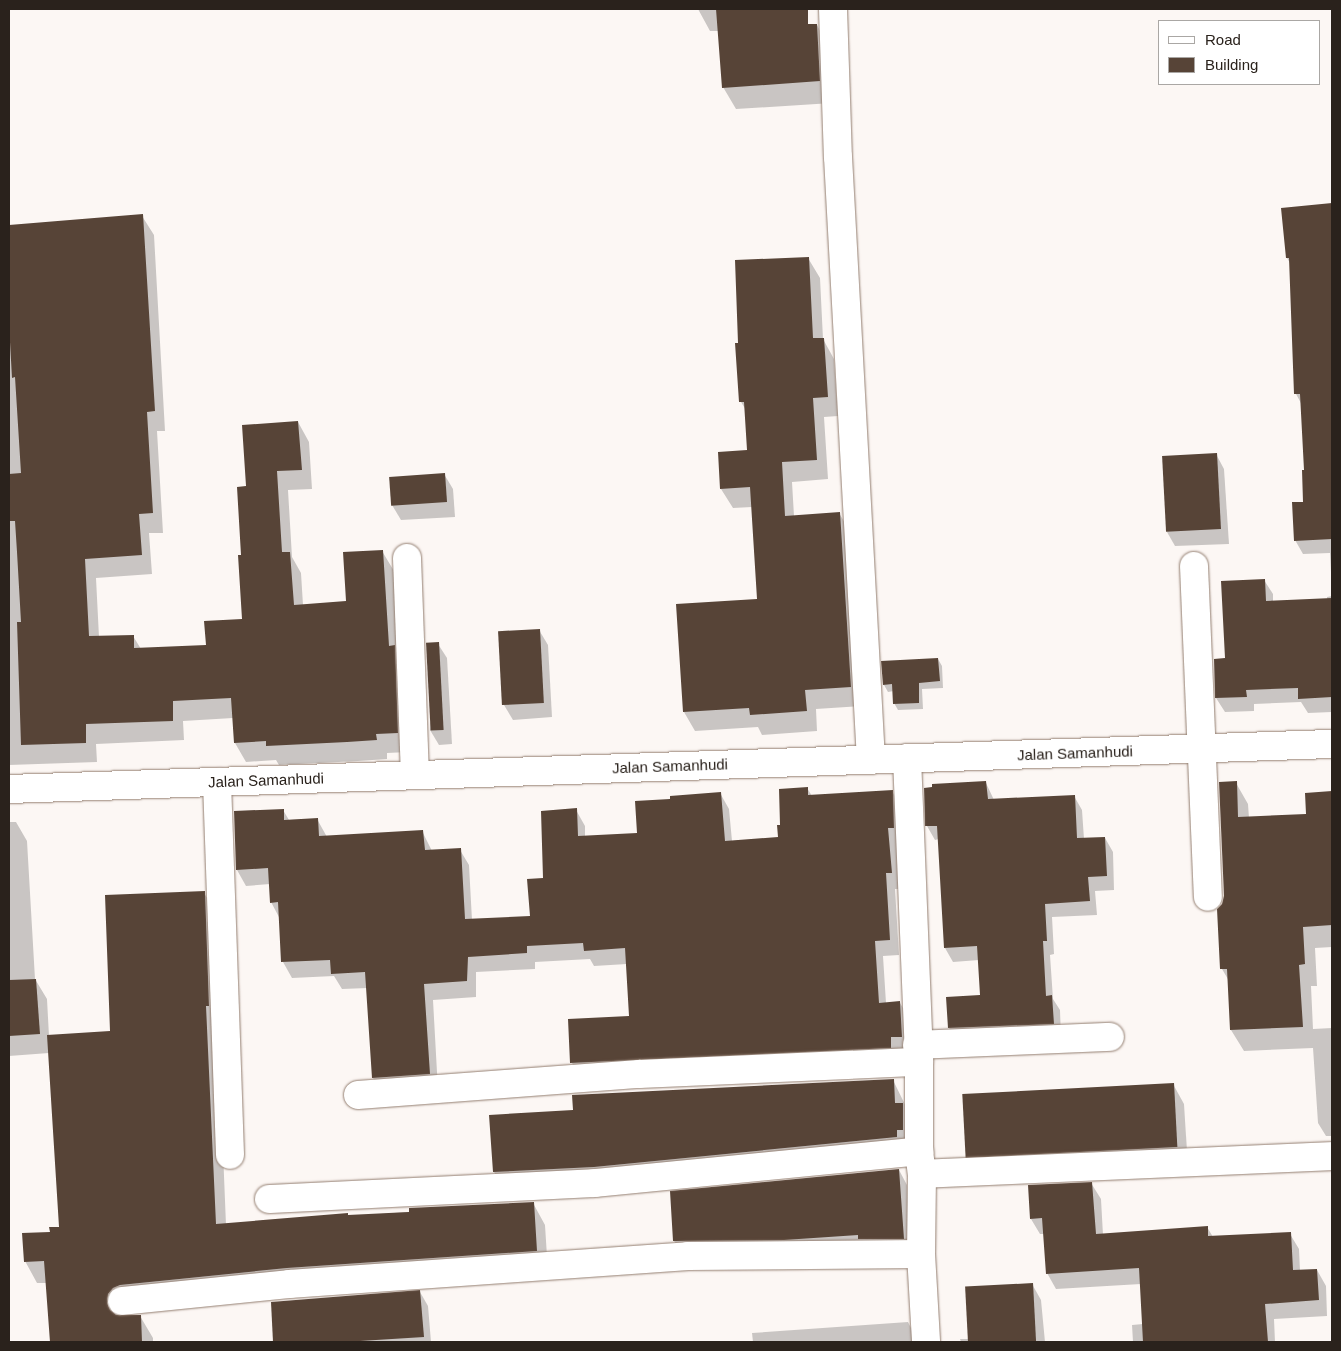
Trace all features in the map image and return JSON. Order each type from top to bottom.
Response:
[{"type":"street","points":[[833,9],[839,166],[871,760]]},
{"type":"street","points":[[407,558],[415,775]]},
{"type":"street","points":[[1194,566],[1208,897]]},
{"type":"street","name":"Jalan Samanhudi","points":[[9,789],[1332,744]]},
{"type":"street","points":[[907,758],[918,1054],[921,1254],[926,1342]]},
{"type":"street","points":[[217,782],[230,1156]]},
{"type":"street","points":[[358,1095],[918,1054],[1110,1037]]},
{"type":"street","points":[[269,1199],[596,1183],[921,1162],[1332,1156]]},
{"type":"street","points":[[122,1301],[289,1284],[688,1256],[921,1254]]},
{"type":"building","points":[[716,9],[808,9],[808,24],[817,24],[820,81],[722,88]]},
{"type":"building","points":[[1332,203],[1332,539],[1294,541],[1292,502],[1303,502],[1302,470],[1304,470],[1300,394],[1294,394],[1289,258],[1286,258],[1281,208]]},
{"type":"building","points":[[143,214],[155,411],[147,412],[153,513],[139,514],[142,555],[85,559],[89,636],[134,635],[134,648],[206,645],[204,621],[242,619],[238,555],[241,555],[237,487],[246,486],[242,425],[298,421],[302,470],[277,471],[282,552],[290,552],[294,605],[346,601],[343,552],[383,550],[389,646],[395,645],[398,733],[376,734],[377,740],[347,742],[266,746],[266,741],[234,743],[231,698],[173,701],[173,721],[86,724],[86,743],[21,745],[17,622],[21,622],[15,521],[9,521],[9,474],[21,473],[15,377],[12,378],[9,324],[9,225]]},
{"type":"building","points":[[809,257],[813,338],[824,338],[828,397],[813,398],[817,460],[782,462],[785,516],[840,512],[851,687],[805,690],[807,711],[750,715],[749,708],[683,712],[676,604],[757,599],[750,487],[720,489],[718,452],[747,450],[744,402],[739,402],[735,343],[738,343],[735,260]]},
{"type":"building","points":[[1217,453],[1221,529],[1166,532],[1162,456]]},
{"type":"building","points":[[445,473],[447,502],[391,506],[389,477]]},
{"type":"building","points":[[1265,579],[1266,601],[1332,598],[1332,697],[1298,699],[1298,688],[1246,690],[1247,697],[1215,698],[1214,659],[1225,658],[1221,581]]},
{"type":"building","points":[[540,629],[544,703],[502,705],[498,631]]},
{"type":"building","points":[[439,642],[444,730],[431,731],[426,643]]},
{"type":"building","points":[[938,658],[940,681],[919,683],[919,703],[893,704],[892,684],[883,685],[881,661]]},
{"type":"building","points":[[986,781],[988,799],[1075,795],[1077,838],[1105,837],[1107,876],[1088,877],[1090,901],[1045,904],[1047,941],[1043,941],[1046,996],[1052,995],[1054,1024],[948,1028],[946,997],[980,995],[977,946],[944,948],[937,826],[925,826],[924,788],[932,787],[932,784]]},
{"type":"building","points":[[1237,781],[1238,817],[1306,814],[1305,793],[1332,791],[1332,925],[1303,927],[1305,964],[1299,965],[1303,1027],[1230,1030],[1227,969],[1220,969],[1217,909],[1222,904],[1224,896],[1219,782]]},
{"type":"building","points":[[808,787],[808,795],[893,790],[894,828],[888,828],[892,873],[886,873],[890,940],[875,941],[879,1003],[900,1001],[902,1037],[891,1037],[891,1048],[570,1063],[568,1019],[629,1016],[625,948],[584,951],[583,943],[527,946],[527,953],[468,957],[467,981],[424,984],[430,1074],[372,1078],[365,972],[331,974],[330,960],[281,962],[278,902],[270,903],[268,868],[236,870],[234,811],[284,809],[284,820],[318,818],[319,836],[423,830],[425,850],[461,848],[465,919],[530,916],[527,879],[543,878],[541,811],[577,808],[578,836],[637,833],[635,801],[670,799],[670,796],[721,792],[725,841],[778,837],[777,825],[780,825],[779,789]]},
{"type":"building","points":[[205,891],[209,1006],[206,1006],[216,1224],[348,1213],[348,1215],[409,1212],[409,1208],[534,1202],[537,1251],[287,1268],[120,1285],[113,1288],[108,1294],[107,1303],[110,1310],[116,1315],[141,1315],[142,1342],[50,1342],[44,1261],[24,1262],[22,1233],[50,1232],[49,1227],[59,1227],[47,1035],[110,1031],[105,895]]},
{"type":"building","points":[[36,979],[40,1034],[9,1036],[9,980]]},
{"type":"building","points":[[894,1079],[895,1103],[903,1103],[903,1130],[897,1130],[897,1137],[594,1167],[493,1172],[489,1115],[573,1110],[572,1095]]},
{"type":"building","points":[[1174,1083],[1177,1147],[966,1158],[962,1094]]},
{"type":"building","points":[[899,1169],[904,1239],[858,1239],[858,1235],[784,1240],[673,1241],[670,1191]]},
{"type":"building","points":[[1092,1182],[1096,1234],[1208,1226],[1208,1236],[1291,1232],[1293,1270],[1317,1269],[1319,1300],[1265,1304],[1268,1342],[1143,1342],[1139,1268],[1046,1274],[1042,1218],[1030,1219],[1028,1185]]},
{"type":"building","points":[[1033,1283],[1036,1342],[968,1342],[965,1287]]},
{"type":"building","points":[[420,1290],[424,1337],[344,1342],[273,1342],[271,1302]]}]
